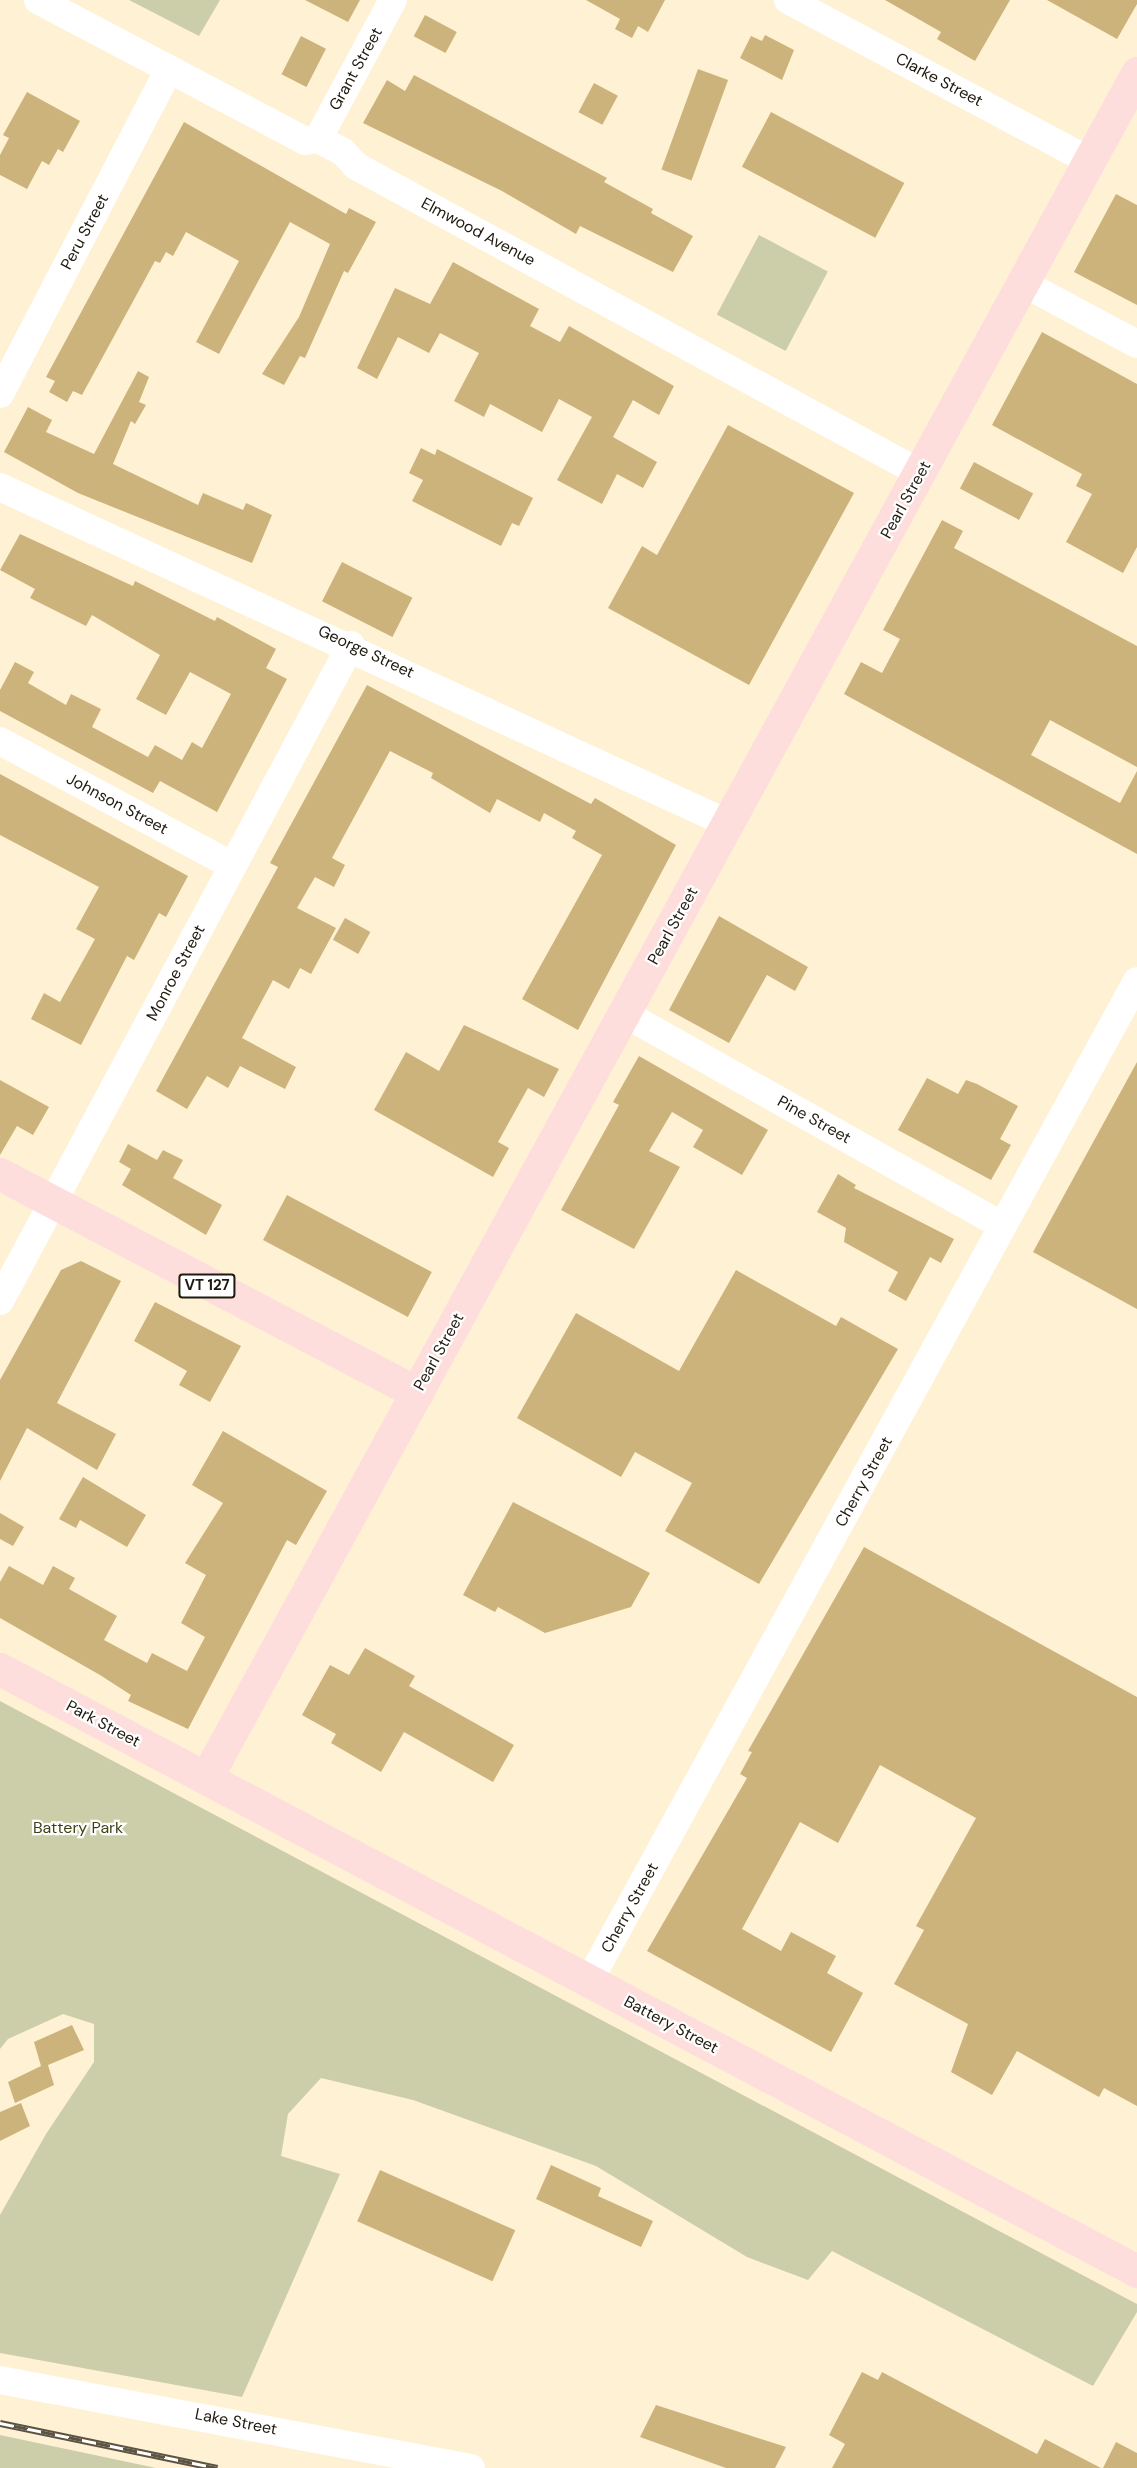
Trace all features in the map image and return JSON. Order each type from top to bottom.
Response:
[{"type":"main road","name":"Pearl Street","points":[[206,1778],[729,824],[1137,73]]},
{"type":"main road","name":"VT 127","points":[[0,1174],[417,1393]]},
{"type":"main road","name":"Park Street","points":[[0,1669],[206,1778]]},
{"type":"main road","name":"Battery Street","points":[[206,1778],[1137,2271]]},
{"type":"street","name":"Elmwood Avenue","points":[[38,0],[305,141],[318,139],[343,152],[348,161],[920,473]]},
{"type":"street","name":"Grant Street","points":[[318,139],[393,0]]},
{"type":"street","name":"Clarke Street","points":[[788,0],[1089,161]]},
{"type":"street","name":"Peru Street","points":[[0,394],[169,69]]},
{"type":"street","points":[[1038,291],[1137,344]]},
{"type":"street","name":"George Street","points":[[0,487],[351,645],[729,824]]},
{"type":"street","name":"Monroe Street","points":[[0,1300],[351,645]]},
{"type":"street","name":"Johnson Street","points":[[0,741],[233,866]]},
{"type":"street","name":"Cherry Street","points":[[589,1981],[1137,981]]},
{"type":"street","name":"Pine Street","points":[[625,1014],[1003,1226]]},
{"type":"street","name":"Lake Street","points":[[0,2380],[251,2423],[315,2440],[471,2468]]},
{"type":"green space","points":[[129,0],[220,0],[199,36]]},
{"type":"green space","points":[[759,235],[828,272],[786,351],[717,314]]},
{"type":"green space","name":"Battery Park","points":[[0,1701],[1137,2304],[1137,2312],[1093,2386],[832,2251],[808,2280],[747,2257],[596,2166],[413,2100],[321,2078],[288,2114],[281,2156],[340,2174],[242,2397],[0,2353],[0,2215],[46,2134],[94,2062],[94,2024],[63,2014],[8,2039],[0,2049]]},
{"type":"green space","points":[[0,2435],[156,2468],[0,2468]]},
{"type":"building","points":[[305,0],[360,0],[348,22]]},
{"type":"building","points":[[586,0],[665,0],[648,32],[638,26],[632,38],[615,29],[620,19]]},
{"type":"building","points":[[885,0],[1010,0],[975,61],[937,39],[941,32]]},
{"type":"building","points":[[1047,0],[1137,0],[1137,4],[1117,39]]},
{"type":"building","points":[[425,15],[457,32],[446,53],[414,36]]},
{"type":"building","points":[[765,35],[794,50],[782,80],[740,58],[751,36],[762,41]]},
{"type":"building","points":[[301,36],[326,49],[306,87],[281,74]]},
{"type":"building","points":[[698,69],[728,80],[691,180],[661,170]]},
{"type":"building","points":[[414,75],[607,178],[604,182],[653,209],[651,213],[693,236],[673,272],[580,226],[576,234],[502,191],[363,123],[387,80],[405,91]]},
{"type":"building","points":[[594,83],[618,96],[602,125],[579,112]]},
{"type":"building","points":[[27,92],[80,121],[63,152],[58,149],[49,165],[42,161],[27,189],[0,175],[0,155],[9,138],[3,135]]},
{"type":"building","points":[[771,112],[904,183],[875,238],[742,167]]},
{"type":"building","points":[[184,122],[346,214],[349,208],[376,222],[348,273],[344,271],[305,358],[300,356],[284,385],[262,374],[299,317],[330,244],[290,222],[219,354],[196,342],[239,261],[186,232],[173,256],[166,252],[160,263],[155,261],[82,395],[73,391],[67,402],[49,392],[55,381],[46,377]]},
{"type":"building","points":[[1116,194],[1137,205],[1137,305],[1074,272]]},
{"type":"building","points":[[453,262],[539,309],[530,326],[560,342],[569,326],[674,386],[659,415],[633,400],[613,437],[657,462],[643,488],[617,474],[602,504],[557,480],[592,417],[559,399],[542,432],[490,404],[484,417],[454,401],[479,353],[440,333],[429,353],[398,337],[377,379],[357,368],[395,288],[430,304]]},
{"type":"building","points":[[1042,332],[1137,384],[1137,547],[1123,573],[1066,542],[1092,494],[1076,486],[1082,474],[992,425]]},
{"type":"building","points":[[138,371],[149,377],[139,402],[146,405],[135,424],[131,421],[113,464],[198,505],[203,493],[243,510],[246,503],[272,515],[252,563],[78,493],[4,452],[28,407],[52,420],[46,432],[94,454]]},
{"type":"building","points":[[728,425],[854,493],[749,685],[608,608],[642,546],[657,555]]},
{"type":"building","points":[[421,448],[435,455],[437,449],[533,498],[519,526],[512,523],[501,546],[412,501],[423,480],[409,473]]},
{"type":"building","points":[[974,462],[1033,493],[1019,520],[960,488]]},
{"type":"building","points":[[942,520],[963,531],[954,548],[1137,646],[1137,767],[1050,720],[1031,755],[1120,803],[1137,771],[1137,854],[844,694],[861,662],[882,673],[900,639],[883,630]]},
{"type":"building","points":[[20,534],[133,586],[135,581],[215,621],[217,617],[276,649],[266,668],[287,679],[217,812],[160,781],[153,793],[0,711],[0,690],[15,662],[34,672],[28,683],[66,705],[71,694],[101,709],[92,727],[148,757],[155,745],[182,760],[192,742],[202,748],[231,694],[190,672],[166,715],[136,699],[160,655],[92,615],[86,626],[30,598],[35,589],[0,570]]},
{"type":"building","points":[[342,562],[412,598],[392,637],[322,601]]},
{"type":"building","points":[[367,685],[591,804],[595,798],[676,845],[578,1030],[522,999],[602,855],[572,838],[576,831],[544,813],[540,822],[497,799],[490,813],[431,778],[433,773],[390,751],[332,858],[345,865],[334,887],[315,877],[297,908],[336,928],[311,974],[300,968],[289,989],[273,980],[242,1038],[296,1067],[285,1089],[240,1066],[228,1088],[207,1076],[187,1109],[156,1091],[278,867],[270,863]]},
{"type":"building","points":[[0,774],[188,876],[166,917],[159,913],[134,960],[127,956],[81,1045],[31,1019],[44,993],[60,1002],[95,939],[76,929],[99,887],[0,835]]},
{"type":"building","points":[[719,916],[808,967],[795,991],[767,975],[729,1043],[669,1010]]},
{"type":"building","points":[[345,918],[370,932],[358,954],[333,940]]},
{"type":"building","points":[[464,1025],[559,1069],[544,1097],[528,1088],[498,1142],[509,1148],[493,1177],[374,1110],[406,1052],[439,1071]]},
{"type":"building","points":[[639,1056],[768,1130],[742,1175],[693,1147],[703,1130],[672,1112],[649,1151],[680,1167],[634,1249],[561,1210],[619,1105],[613,1102]]},
{"type":"building","points":[[1137,1062],[1137,1309],[1033,1252]]},
{"type":"building","points":[[927,1078],[958,1094],[966,1080],[1018,1106],[1000,1139],[1011,1145],[991,1180],[898,1130]]},
{"type":"building","points":[[0,1080],[49,1107],[33,1135],[17,1126],[0,1155]]},
{"type":"building","points":[[128,1144],[157,1160],[163,1150],[183,1160],[173,1178],[222,1205],[206,1235],[122,1185],[131,1169],[119,1162]]},
{"type":"building","points":[[838,1174],[856,1185],[854,1188],[954,1239],[941,1263],[930,1257],[906,1301],[888,1291],[898,1272],[844,1242],[846,1228],[817,1212]]},
{"type":"building","points":[[287,1195],[432,1272],[408,1317],[263,1240]]},
{"type":"building","points":[[81,1261],[121,1281],[57,1403],[116,1434],[97,1470],[27,1428],[0,1481],[0,1380],[61,1270]]},
{"type":"building","points":[[736,1270],[836,1326],[841,1317],[898,1349],[759,1584],[665,1531],[692,1483],[635,1452],[621,1477],[517,1418],[576,1313],[679,1371]]},
{"type":"building","points":[[155,1302],[241,1346],[210,1402],[179,1385],[187,1371],[134,1341]]},
{"type":"building","points":[[223,1431],[327,1491],[296,1545],[287,1540],[188,1729],[128,1701],[131,1695],[0,1618],[0,1582],[9,1566],[43,1585],[53,1566],[75,1578],[69,1589],[117,1616],[104,1640],[147,1663],[152,1653],[187,1671],[205,1637],[181,1623],[206,1575],[185,1563],[223,1503],[192,1485]]},
{"type":"building","points":[[83,1477],[146,1515],[127,1547],[80,1520],[76,1528],[59,1519]]},
{"type":"building","points":[[513,1502],[650,1573],[631,1607],[545,1633],[498,1607],[495,1612],[463,1595]]},
{"type":"building","points":[[0,1513],[24,1527],[13,1546],[0,1539]]},
{"type":"building","points":[[864,1547],[1137,1697],[1137,2106],[1104,2088],[1099,2097],[1017,2051],[992,2095],[951,2072],[968,2024],[894,1984],[924,1930],[916,1926],[976,1818],[880,1765],[838,1843],[800,1822],[742,1929],[781,1951],[791,1932],[836,1956],[827,1973],[863,1993],[831,2052],[647,1951],[747,1778],[740,1774],[752,1752],[748,1751]]},
{"type":"building","points":[[365,1648],[415,1676],[409,1686],[514,1745],[493,1782],[404,1732],[381,1772],[331,1743],[336,1734],[302,1715],[330,1665],[349,1675]]},
{"type":"building","points":[[72,2025],[84,2050],[48,2065],[54,2085],[15,2103],[8,2082],[41,2066],[34,2042]]},
{"type":"building","points":[[21,2103],[30,2126],[0,2141],[0,2112]]},
{"type":"building","points":[[551,2165],[601,2188],[598,2196],[653,2221],[641,2247],[536,2199]]},
{"type":"building","points":[[380,2170],[515,2230],[492,2281],[357,2221]]},
{"type":"building","points":[[862,2372],[878,2380],[882,2372],[1037,2454],[1045,2439],[1101,2468],[832,2468],[845,2444],[829,2435]]},
{"type":"building","points":[[656,2405],[786,2447],[775,2468],[726,2468],[640,2437]]},
{"type":"building","points":[[1116,2442],[1137,2453],[1137,2468],[1103,2468]]},
{"type":"railway","points":[[0,2423],[217,2468]]}]
